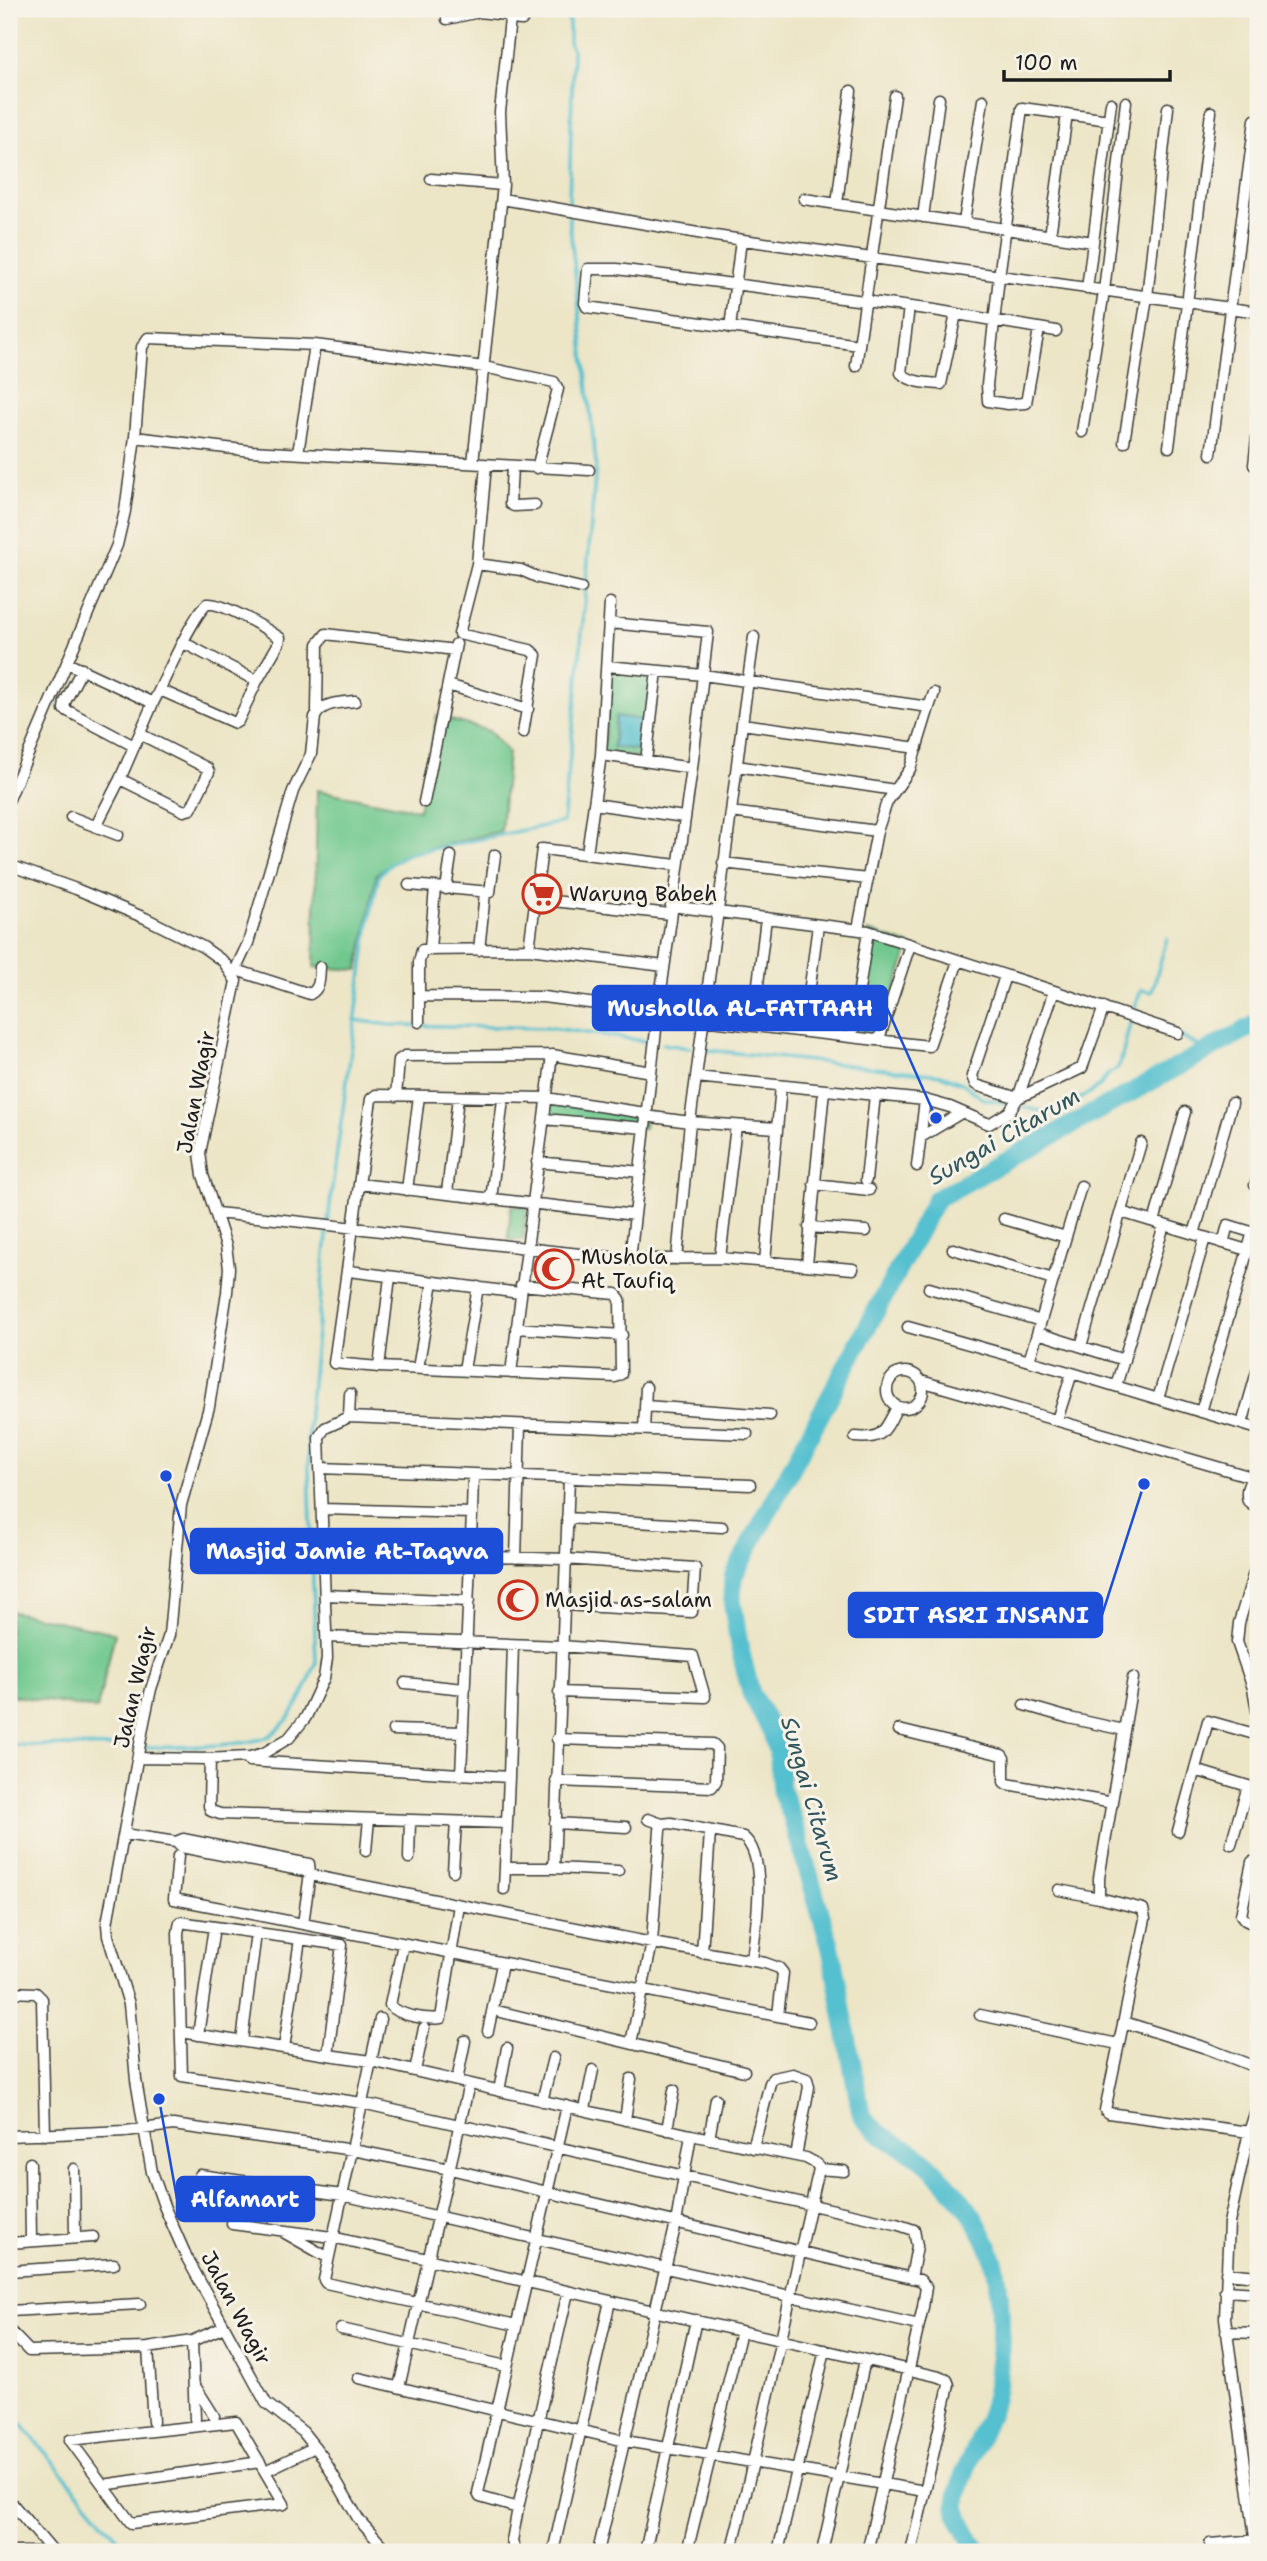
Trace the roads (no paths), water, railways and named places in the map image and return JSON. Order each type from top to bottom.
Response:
[{"type":"street","points":[[447,19],[479,12],[507,15],[510,19],[522,20],[528,9]]},
{"type":"street","points":[[473,463],[502,199],[500,111],[510,19]]},
{"type":"street","points":[[836,204],[851,91]]},
{"type":"street","points":[[856,366],[895,96]]},
{"type":"street","points":[[923,217],[939,99]]},
{"type":"street","points":[[964,222],[982,100]]},
{"type":"street","points":[[1082,432],[1104,291],[1126,102]]},
{"type":"street","points":[[1087,289],[1111,103]]},
{"type":"street","points":[[1039,329],[1026,403],[991,402],[987,397],[987,385],[1022,108],[1109,120]]},
{"type":"street","points":[[1124,442],[1147,297],[1168,108]]},
{"type":"street","points":[[1169,447],[1211,113]]},
{"type":"street","points":[[1050,236],[1067,114]]},
{"type":"street","points":[[1211,454],[1255,120]]},
{"type":"street","points":[[431,179],[503,184]]},
{"type":"street","points":[[502,199],[741,240],[1258,312]]},
{"type":"street","points":[[803,199],[1093,242]]},
{"type":"street","points":[[730,328],[741,240]]},
{"type":"street","points":[[859,345],[587,307],[585,303],[588,271],[593,267],[617,269],[909,307],[1056,331]]},
{"type":"street","points":[[909,307],[901,373],[908,379],[920,382],[941,384],[956,314]]},
{"type":"street","points":[[9,799],[117,545],[125,511],[135,437],[142,347],[148,338],[315,345],[484,367],[557,383],[550,426],[537,468]]},
{"type":"street","points":[[298,453],[315,345]]},
{"type":"street","points":[[1254,465],[1258,430]]},
{"type":"street","points":[[135,437],[251,451],[589,470]]},
{"type":"street","points":[[424,802],[458,634],[477,564],[486,465]]},
{"type":"street","points":[[512,467],[510,504],[534,506]]},
{"type":"street","points":[[477,564],[522,570],[539,578],[581,588]]},
{"type":"street","points":[[96,826],[153,703],[203,606],[214,603],[280,638],[238,722],[234,723],[160,690]]},
{"type":"street","points":[[587,853],[601,755],[610,603]]},
{"type":"street","points":[[609,622],[708,632],[645,1114],[630,1259]]},
{"type":"street","name":"Jalan Wagir","points":[[388,2552],[359,2520],[303,2432],[266,2403],[187,2258],[152,2172],[136,2080],[129,2004],[110,1944],[107,1924],[151,1689],[168,1639],[181,1505],[209,1407],[223,1321],[229,1268],[226,1246],[203,1175],[200,1153],[236,987],[235,972],[248,943],[293,791],[311,754],[317,711],[318,643],[326,634],[455,650]]},
{"type":"street","points":[[458,634],[534,652],[536,658],[523,733]]},
{"type":"street","points":[[677,1259],[702,1020],[754,637]]},
{"type":"street","points":[[184,643],[257,681]]},
{"type":"street","points":[[67,663],[153,703]]},
{"type":"street","points":[[607,666],[703,675],[929,707]]},
{"type":"street","points":[[82,670],[64,709],[134,746]]},
{"type":"street","points":[[646,761],[657,671]]},
{"type":"street","points":[[448,685],[528,709]]},
{"type":"street","points":[[852,1036],[868,879],[877,831],[882,811],[910,769],[934,693]]},
{"type":"street","points":[[317,711],[327,705],[355,701]]},
{"type":"street","points":[[742,724],[917,748]]},
{"type":"street","points":[[120,779],[184,811],[191,809],[207,778],[209,772],[206,768],[140,734]]},
{"type":"street","points":[[601,755],[692,768]]},
{"type":"street","points":[[737,766],[895,790]]},
{"type":"street","points":[[594,804],[684,817]]},
{"type":"street","points":[[731,812],[877,831]]},
{"type":"street","points":[[71,817],[118,835]]},
{"type":"street","points":[[529,949],[542,849],[677,865]]},
{"type":"street","points":[[409,885],[485,893],[490,891],[495,855]]},
{"type":"street","points":[[430,949],[441,888],[451,856]]},
{"type":"street","points":[[723,863],[868,879]]},
{"type":"street","points":[[9,865],[145,918],[203,947],[235,972],[310,994],[316,991],[319,985],[320,967]]},
{"type":"street","points":[[479,950],[485,893]]},
{"type":"street","points":[[535,899],[717,911],[863,930],[1178,1033]]},
{"type":"street","points":[[753,1025],[766,918]]},
{"type":"street","points":[[804,1031],[818,925]]},
{"type":"street","points":[[879,1039],[910,945]]},
{"type":"street","points":[[419,1022],[419,954],[422,950],[529,949],[664,966]]},
{"type":"street","points":[[702,1020],[929,1046],[958,961]]},
{"type":"street","points":[[1005,976],[972,1076],[975,1084],[1018,1098],[1082,1068],[1104,1007]]},
{"type":"street","points":[[696,1077],[925,1100],[950,1107],[984,1123],[994,1123],[1009,1112],[1018,1098],[1054,991]]},
{"type":"street","points":[[419,996],[543,997],[658,1012]]},
{"type":"street","points":[[396,1096],[399,1060],[405,1056],[552,1055],[651,1072]]},
{"type":"street","points":[[512,1373],[552,1055]]},
{"type":"street","points":[[765,1262],[781,1086]]},
{"type":"street","points":[[807,1264],[824,1090]]},
{"type":"street","points":[[814,1184],[867,1185],[875,1095]]},
{"type":"street","points":[[349,1271],[478,1287],[616,1294],[620,1299],[622,1335],[621,1374],[615,1377],[334,1363],[371,1099],[376,1096],[546,1098],[691,1122],[777,1128]]},
{"type":"street","points":[[407,1190],[419,1096]]},
{"type":"street","points":[[447,1193],[458,1097]]},
{"type":"street","points":[[491,1200],[503,1099]]},
{"type":"street","points":[[917,1166],[925,1100]]},
{"type":"street","points":[[1158,1399],[1232,1103]]},
{"type":"street","points":[[1116,1386],[1159,1224],[1185,1112]]},
{"type":"street","points":[[921,1137],[961,1113]]},
{"type":"street","points":[[544,1119],[644,1128]]},
{"type":"street","points":[[720,1258],[736,1126]]},
{"type":"street","points":[[1081,1346],[1141,1143]]},
{"type":"street","points":[[537,1162],[640,1172]]},
{"type":"street","points":[[1258,1176],[1255,1185],[1258,1186]]},
{"type":"street","points":[[359,1184],[635,1215]]},
{"type":"street","points":[[1029,1361],[1081,1186]]},
{"type":"street","points":[[1121,1212],[1247,1250]]},
{"type":"street","points":[[216,1213],[337,1224],[526,1249],[630,1259],[720,1258],[853,1269]]},
{"type":"street","points":[[1004,1219],[1066,1237]]},
{"type":"street","points":[[1201,1412],[1247,1250],[1255,1233],[1228,1225],[1223,1243]]},
{"type":"street","points":[[809,1227],[866,1231]]},
{"type":"street","points":[[953,1249],[1054,1279]]},
{"type":"street","points":[[379,1367],[390,1277]]},
{"type":"street","points":[[418,1368],[433,1282]]},
{"type":"street","points":[[464,1370],[478,1287]]},
{"type":"street","points":[[929,1288],[1041,1321]]},
{"type":"street","points":[[908,1327],[1258,1429]]},
{"type":"street","points":[[516,1328],[622,1335]]},
{"type":"street","points":[[1038,1333],[1124,1360]]},
{"type":"street","points":[[1242,1424],[1258,1368]]},
{"type":"street","points":[[921,1381],[923,1392],[919,1403],[909,1408],[897,1407],[888,1399],[889,1381],[905,1372],[912,1373],[921,1381],[1257,1477],[1246,1490]]},
{"type":"street","points":[[1057,1420],[1072,1373]]},
{"type":"street","points":[[644,1430],[646,1387]]},
{"type":"street","points":[[349,1417],[350,1394]]},
{"type":"street","points":[[645,1406],[770,1415]]},
{"type":"street","points":[[856,1437],[879,1436],[886,1429],[897,1407]]},
{"type":"street","points":[[206,1759],[264,1754],[289,1738],[306,1717],[324,1678],[327,1666],[327,1637],[319,1437],[321,1431],[349,1417],[747,1434]]},
{"type":"street","points":[[516,1558],[520,1426]]},
{"type":"street","points":[[320,1468],[750,1485]]},
{"type":"street","points":[[1224,1469],[1246,1490],[1248,1501],[1257,1510]]},
{"type":"street","points":[[461,1775],[473,1475]]},
{"type":"street","points":[[554,1868],[569,1478]]},
{"type":"street","points":[[322,1509],[472,1513]]},
{"type":"street","points":[[567,1518],[722,1527]]},
{"type":"street","points":[[324,1552],[565,1559],[695,1568],[692,1612],[563,1605]]},
{"type":"street","points":[[1258,1559],[1239,1623],[1237,1642],[1253,1688],[1258,1717]]},
{"type":"street","points":[[325,1595],[468,1601]]},
{"type":"street","points":[[327,1637],[561,1646],[693,1656],[705,1698],[559,1692]]},
{"type":"street","points":[[505,1889],[513,1645]]},
{"type":"street","points":[[1099,1898],[1099,1878],[1133,1678]]},
{"type":"street","points":[[405,1684],[465,1689]]},
{"type":"street","points":[[1024,1705],[1124,1730]]},
{"type":"street","points":[[1178,1831],[1208,1721],[1258,1735]]},
{"type":"street","points":[[394,1730],[463,1732]]},
{"type":"street","points":[[899,1730],[1002,1755],[1004,1782],[1007,1784],[1113,1803]]},
{"type":"street","points":[[556,1781],[712,1787],[716,1781],[717,1748],[713,1744],[557,1739]]},
{"type":"street","points":[[138,1756],[509,1777]]},
{"type":"street","points":[[206,1759],[209,1806],[215,1813],[507,1823]]},
{"type":"street","points":[[1195,1770],[1253,1787],[1231,1844]]},
{"type":"street","points":[[648,1818],[662,1824],[680,1824],[745,1838],[757,1862],[757,1914],[751,1960]]},
{"type":"street","points":[[366,1851],[369,1819]]},
{"type":"street","points":[[409,1858],[410,1820]]},
{"type":"street","points":[[453,1871],[456,1822]]},
{"type":"street","points":[[555,1823],[626,1827]]},
{"type":"street","points":[[631,2043],[652,1943],[662,1824]]},
{"type":"street","points":[[702,1953],[710,1832]]},
{"type":"street","points":[[124,1834],[176,1842],[181,1847],[319,1877],[702,1953],[751,1960],[779,1968],[783,1973],[778,2015]]},
{"type":"street","points":[[178,1856],[174,1899],[809,2022]]},
{"type":"street","points":[[1252,1862],[1241,1915],[1258,1926]]},
{"type":"street","points":[[505,1868],[618,1871]]},
{"type":"street","points":[[303,1924],[310,1873]]},
{"type":"street","points":[[1059,1890],[1138,1907],[1146,1914],[1106,2112],[1249,2132]]},
{"type":"street","points":[[403,1944],[390,2005],[397,2011],[440,2018],[459,1905]]},
{"type":"street","points":[[328,2054],[342,1945],[180,1922],[178,1933],[182,2076],[362,2103],[557,2149],[685,2175],[914,2230],[917,2246],[911,2278]]},
{"type":"street","points":[[198,2035],[214,1927]]},
{"type":"street","points":[[242,2041],[256,1933]]},
{"type":"street","points":[[284,2048],[300,1939]]},
{"type":"street","points":[[488,2031],[502,1964]]},
{"type":"street","points":[[9,1992],[36,1993],[43,1999],[45,2135]]},
{"type":"street","points":[[493,2010],[744,2071]]},
{"type":"street","points":[[980,2015],[1118,2044]]},
{"type":"street","points":[[380,2019],[323,2276],[326,2283],[516,2325]]},
{"type":"street","points":[[1124,2022],[1258,2068]]},
{"type":"street","points":[[415,2071],[424,2028]]},
{"type":"street","points":[[181,2032],[371,2061],[667,2130],[796,2156],[812,2161],[819,2169],[844,2171]]},
{"type":"street","points":[[457,2081],[465,2041]]},
{"type":"street","points":[[499,2091],[508,2048]]},
{"type":"street","points":[[542,2101],[553,2058]]},
{"type":"street","points":[[585,2109],[593,2070]]},
{"type":"street","points":[[753,2148],[770,2083],[773,2078],[793,2074],[807,2079],[809,2087],[796,2156]]},
{"type":"street","points":[[625,2120],[631,2079]]},
{"type":"street","points":[[399,2388],[469,2084]]},
{"type":"street","points":[[667,2130],[674,2091]]},
{"type":"street","points":[[709,2139],[716,2099]]},
{"type":"street","points":[[1210,2544],[1256,2546],[1226,2332],[1226,2273],[1229,2222],[1258,2104]]},
{"type":"street","points":[[519,2508],[489,2501],[478,2493],[567,2106]]},
{"type":"street","points":[[9,2136],[173,2125],[353,2150],[450,2169],[920,2280],[926,2287],[919,2325],[867,2552]]},
{"type":"street","points":[[597,2552],[676,2223],[691,2135]]},
{"type":"street","points":[[30,2162],[31,2241]]},
{"type":"street","points":[[74,2169],[75,2238]]},
{"type":"street","points":[[731,2552],[754,2464],[819,2169]]},
{"type":"street","points":[[200,2175],[342,2195],[919,2325]]},
{"type":"street","points":[[236,2180],[232,2224],[332,2236],[940,2377],[949,2385],[911,2552]]},
{"type":"street","points":[[279,2230],[327,2257]]},
{"type":"street","points":[[9,2243],[93,2237]]},
{"type":"street","points":[[9,2271],[114,2264]]},
{"type":"street","points":[[1226,2273],[1258,2276]]},
{"type":"street","points":[[1226,2291],[1258,2294]]},
{"type":"street","points":[[515,2552],[512,2541],[568,2292]]},
{"type":"street","points":[[553,2552],[610,2301]]},
{"type":"street","points":[[9,2311],[140,2304]]},
{"type":"street","points":[[645,2552],[696,2320]]},
{"type":"street","points":[[9,2330],[29,2351],[148,2347],[192,2341],[224,2327]]},
{"type":"street","points":[[341,2329],[506,2366]]},
{"type":"street","points":[[687,2552],[741,2331]]},
{"type":"street","points":[[1226,2332],[1258,2333]]},
{"type":"street","points":[[192,2341],[195,2419]]},
{"type":"street","points":[[148,2347],[153,2422]]},
{"type":"street","points":[[778,2552],[825,2350]]},
{"type":"street","points":[[822,2552],[865,2360]]},
{"type":"street","points":[[359,2378],[625,2441],[925,2491]]},
{"type":"street","points":[[193,2384],[214,2416]]},
{"type":"street","points":[[236,2422],[262,2467],[284,2504],[131,2523],[70,2440],[236,2422]]},
{"type":"street","points":[[103,2485],[262,2467],[315,2447]]},
{"type":"street","points":[[11,2506],[53,2552]]},
{"type":"street","points":[[9,2552],[53,2552]]},
{"type":"water","points":[[616,716],[641,720],[639,750],[613,747]]},
{"type":"waterway","points":[[569,9],[569,42],[573,52],[569,204]]},
{"type":"waterway","points":[[9,1745],[187,1747],[253,1741],[271,1735],[287,1720],[304,1693],[316,1663],[309,1412],[331,1195],[369,922],[379,875],[393,862],[408,854],[563,822],[596,464],[569,217]]},
{"type":"waterway","points":[[1133,1013],[1141,990],[1152,992],[1167,938]]},
{"type":"waterway","points":[[354,1020],[390,1025],[552,1028],[645,1041]]},
{"type":"waterway","points":[[1023,1107],[1054,1114],[1099,1087],[1107,1075],[1120,1064],[1131,1020]]},
{"type":"waterway","name":"Sungai Citarum","points":[[979,2552],[961,2523],[957,2504],[966,2470],[990,2413],[997,2380],[1000,2319],[995,2265],[977,2223],[953,2191],[925,2161],[873,2128],[861,2113],[831,1949],[791,1814],[781,1791],[779,1759],[772,1732],[751,1693],[739,1645],[732,1599],[733,1577],[936,1199],[1258,1023]]},
{"type":"waterway","points":[[1180,1036],[1208,1051]]},
{"type":"waterway","points":[[663,1044],[690,1048]]},
{"type":"waterway","points":[[708,1050],[941,1075],[964,1084],[981,1098],[1004,1103]]},
{"type":"waterway","points":[[9,2409],[129,2552]]},
{"type":"place","name":"Warung Babeh","points":[[542,894]]},
{"type":"place","name":"Musholla AL-FATTAAH","points":[[936,1118]]},
{"type":"place","name":"Mushola At Taufiq","points":[[554,1269]]},
{"type":"place","name":"Masjid Jamie At-Taqwa","points":[[166,1476]]},
{"type":"place","name":"SDIT ASRI INSANI","points":[[1144,1484]]},
{"type":"place","name":"Masjid as-salam","points":[[518,1600]]},
{"type":"place","name":"Alfamart","points":[[159,2099]]}]
